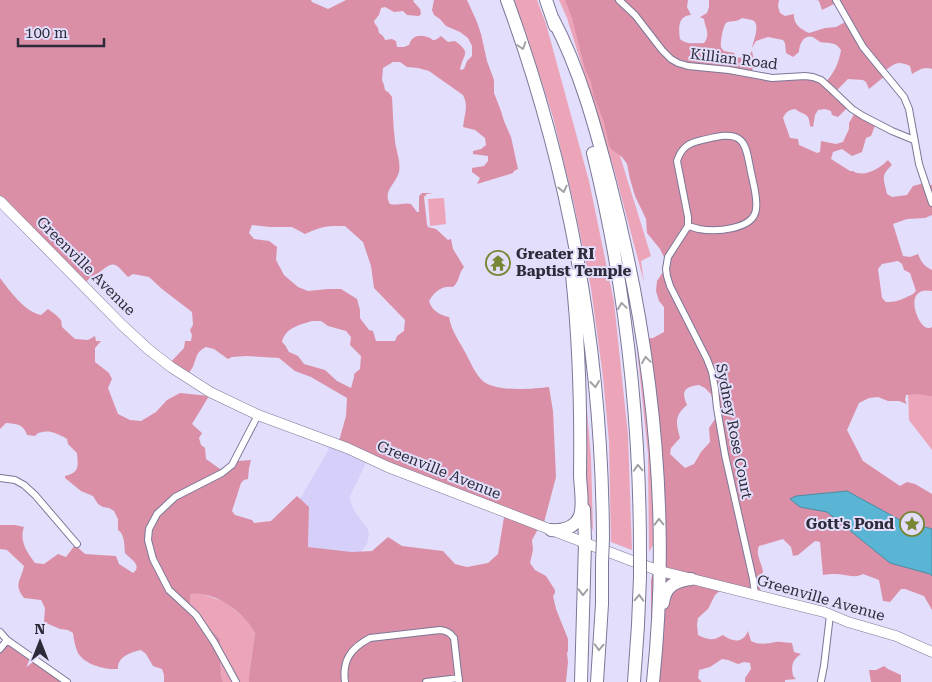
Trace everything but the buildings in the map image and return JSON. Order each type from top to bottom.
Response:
[{"type":"highway","points":[[507,0],[540,103],[569,215],[582,288],[594,378],[601,462],[603,538],[597,682]]},
{"type":"highway","points":[[546,0],[590,139],[615,258],[627,340],[638,465],[640,552],[634,682]]},
{"type":"highway","points":[[553,19],[579,76],[598,138],[619,220],[635,294],[646,359],[657,470],[660,571],[653,682]]},
{"type":"highway","points":[[551,530],[568,528],[574,524],[579,518],[581,507],[578,351],[569,215]]},
{"type":"highway","points":[[581,454],[585,543],[581,682]]},
{"type":"highway","points":[[657,635],[662,621],[665,593],[674,584],[691,579]]},
{"type":"main road","name":"Greenville Avenue","points":[[0,201],[148,349],[171,367],[210,392],[258,415],[341,445],[388,467],[660,571],[811,609],[896,636],[932,652]]},
{"type":"street","name":"Killian Road","points":[[619,0],[635,15],[662,50],[678,64],[729,70],[772,78],[813,77],[820,80],[852,109],[863,116],[914,140]]},
{"type":"street","points":[[836,0],[863,47],[904,97],[909,109],[919,164],[932,203]]},
{"type":"street","points":[[722,136],[739,138],[744,143],[756,196],[754,217],[748,222],[726,229],[698,229],[688,226],[688,217],[677,161],[680,152],[688,145],[699,140],[722,136]]},
{"type":"street","name":"Sydney Rose Court","points":[[688,226],[668,258],[667,276],[670,286],[712,372],[716,408],[725,455],[754,579],[755,594]]},
{"type":"street","points":[[236,682],[214,642],[196,615],[169,590],[153,559],[148,540],[148,529],[157,514],[175,497],[222,473],[232,465],[258,415]]},
{"type":"street","points":[[0,478],[15,480],[24,485],[77,544]]},
{"type":"street","points":[[821,681],[830,615]]},
{"type":"street","points":[[345,682],[345,662],[355,648],[370,638],[445,630],[454,638],[459,680],[426,682]]},
{"type":"street","points":[[0,632],[7,640],[67,682]]},
{"type":"street","points":[[0,649],[7,640]]},
{"type":"shaded area","points":[[0,0],[311,0],[328,9],[346,0],[414,0],[420,9],[421,14],[419,16],[407,15],[403,11],[394,12],[385,7],[381,8],[379,15],[374,21],[379,33],[385,40],[392,39],[396,41],[397,47],[409,45],[414,37],[420,36],[433,40],[441,36],[448,42],[455,41],[465,52],[460,70],[464,69],[467,61],[472,56],[472,46],[468,38],[446,26],[434,15],[432,10],[434,0],[467,0],[481,34],[487,61],[494,80],[494,93],[511,137],[518,169],[513,173],[477,184],[480,178],[472,172],[472,168],[484,166],[488,161],[488,156],[473,154],[473,151],[481,149],[486,145],[485,138],[475,130],[463,127],[466,107],[463,95],[429,71],[407,67],[400,62],[393,62],[383,68],[382,80],[385,90],[392,97],[394,135],[399,164],[399,172],[389,191],[388,199],[390,204],[411,204],[419,212],[419,196],[422,193],[433,193],[427,194],[424,197],[428,227],[436,229],[448,240],[451,239],[453,249],[464,267],[453,287],[445,287],[439,290],[429,301],[437,312],[449,317],[456,335],[478,376],[490,385],[507,389],[549,387],[553,411],[556,477],[542,530],[538,529],[532,540],[533,550],[530,563],[535,570],[546,576],[555,590],[553,596],[556,609],[568,639],[566,682],[249,682],[255,633],[249,623],[235,609],[221,600],[197,593],[190,594],[190,608],[220,639],[221,676],[223,682],[164,682],[162,669],[153,666],[146,654],[141,650],[122,658],[118,669],[96,666],[81,657],[76,648],[73,633],[44,622],[45,608],[41,600],[24,598],[18,586],[24,566],[7,550],[0,549],[0,525],[24,527],[23,542],[35,563],[44,564],[58,554],[66,557],[75,545],[85,554],[116,556],[119,564],[133,573],[137,567],[125,553],[123,537],[118,530],[118,519],[114,511],[98,504],[93,496],[81,491],[65,478],[65,476],[76,470],[78,465],[77,453],[68,444],[67,439],[50,432],[38,433],[35,436],[27,435],[22,427],[13,424],[6,423],[0,429],[0,278],[29,310],[41,315],[48,309],[56,315],[61,320],[62,327],[75,339],[88,340],[95,336],[96,341],[101,341],[95,348],[95,362],[109,373],[112,379],[108,388],[118,414],[130,420],[141,421],[156,412],[167,400],[180,393],[209,396],[192,424],[202,433],[199,438],[201,445],[205,448],[206,459],[220,469],[238,461],[251,460],[248,479],[241,483],[232,511],[235,515],[252,520],[254,523],[271,521],[297,496],[309,507],[308,547],[352,552],[372,551],[388,537],[402,546],[443,551],[455,564],[467,567],[488,563],[498,554],[504,517],[337,448],[346,416],[347,398],[311,377],[295,371],[279,358],[246,356],[228,359],[214,349],[206,347],[196,356],[193,367],[187,376],[169,364],[184,348],[185,341],[191,341],[192,312],[149,277],[133,274],[128,277],[113,264],[91,277],[84,284],[0,200]],"holes":[[[252,225],[292,227],[305,234],[326,227],[345,226],[363,242],[371,266],[374,288],[405,320],[404,331],[397,336],[395,341],[376,341],[373,331],[369,330],[360,318],[357,299],[341,289],[308,291],[298,287],[284,275],[276,260],[277,247],[269,241],[254,239],[249,233]],[[312,321],[321,321],[328,326],[346,331],[351,337],[350,345],[361,356],[360,369],[354,374],[351,388],[337,381],[325,370],[304,364],[298,356],[289,352],[282,342],[289,330]]]},
{"type":"shaded area","points":[[514,0],[537,0],[546,24],[589,181],[614,302],[628,435],[632,550],[611,542],[609,442],[603,377],[591,288],[574,204],[553,117]]},
{"type":"shaded area","points":[[559,0],[572,0],[651,256],[641,261],[644,282],[614,169],[567,18]]},
{"type":"shaded area","points":[[565,0],[688,0],[687,7],[691,15],[688,15],[680,22],[680,39],[688,43],[704,43],[707,31],[704,19],[700,17],[707,13],[709,0],[779,0],[780,13],[785,16],[794,14],[798,26],[809,33],[836,27],[847,21],[836,3],[822,10],[817,0],[932,0],[932,69],[924,68],[912,74],[910,66],[898,63],[883,72],[885,76],[869,89],[863,80],[848,79],[835,92],[849,106],[838,117],[832,115],[831,111],[825,109],[818,110],[813,127],[810,126],[806,115],[795,109],[787,112],[783,118],[790,138],[798,139],[799,145],[817,153],[820,152],[821,141],[836,144],[843,142],[849,129],[849,123],[856,111],[876,123],[871,136],[866,138],[862,152],[852,156],[842,149],[833,152],[831,159],[850,171],[862,174],[876,169],[888,160],[892,165],[884,175],[884,181],[887,194],[892,197],[907,195],[913,186],[924,183],[927,187],[932,185],[932,215],[925,218],[907,219],[893,224],[903,256],[910,257],[918,254],[923,264],[932,270],[932,291],[923,291],[917,294],[915,307],[924,326],[932,327],[932,396],[906,395],[905,400],[907,404],[899,401],[888,401],[878,397],[869,398],[859,403],[847,430],[863,461],[900,486],[907,482],[915,484],[932,494],[932,610],[924,596],[905,589],[901,589],[890,602],[883,601],[879,580],[863,574],[853,576],[823,575],[820,542],[815,541],[798,555],[793,556],[791,547],[783,539],[759,546],[758,555],[763,572],[760,592],[722,589],[715,595],[708,609],[698,618],[698,635],[710,639],[723,635],[737,641],[743,638],[748,631],[751,641],[757,643],[792,643],[794,652],[801,654],[792,666],[793,676],[796,679],[785,680],[785,682],[745,682],[745,678],[751,669],[750,663],[738,664],[722,659],[710,667],[699,670],[698,678],[702,682],[656,682],[651,654],[651,580],[655,565],[655,542],[644,339],[653,338],[664,332],[664,307],[659,301],[656,291],[657,281],[665,269],[666,261],[660,249],[647,233],[646,219],[635,196],[627,164],[609,145],[604,122],[585,69],[572,18]],"holes":[[[742,18],[753,20],[756,23],[752,48],[756,41],[768,37],[783,40],[786,53],[793,57],[799,52],[801,43],[805,38],[810,36],[820,42],[837,45],[841,50],[833,72],[825,83],[806,73],[770,77],[752,72],[754,61],[752,51],[741,58],[737,57],[734,53],[724,51],[721,47],[726,23]],[[898,261],[902,264],[904,270],[910,273],[916,291],[912,295],[900,300],[886,302],[882,298],[878,269],[882,264]],[[699,385],[711,394],[716,412],[715,419],[709,428],[710,442],[694,464],[685,468],[670,454],[671,448],[680,438],[677,420],[687,405],[684,393],[687,389]]]},
{"type":"shaded area","points":[[444,198],[446,224],[430,226],[428,199]]},
{"type":"shaded area","points":[[637,348],[646,396],[651,445],[654,543],[649,552],[648,454]]},
{"type":"shaded area","points":[[582,352],[591,458],[593,531],[588,517]]},
{"type":"shaded area","points":[[908,390],[932,391],[932,450],[909,420]]},
{"type":"shaded area","points":[[329,445],[366,461],[349,498],[355,512],[367,528],[369,534],[367,544],[361,552],[308,547],[309,507],[300,499],[328,451]]},
{"type":"shaded area","points":[[197,592],[225,602],[247,620],[255,633],[249,682],[223,682],[221,676],[220,639],[190,608],[190,593]]},
{"type":"shaded area","points":[[8,644],[63,682],[0,682],[0,650]]},
{"type":"shaded area","points":[[884,666],[901,675],[901,682],[871,682],[869,670],[876,670]]},
{"type":"water","points":[[847,491],[900,520],[932,529],[932,576],[890,563],[827,512],[800,507],[790,499],[796,496]]},
{"type":"place","name":"Greater RI Baptist Temple","points":[[498,263]]},
{"type":"place","name":"Gott's Pond","points":[[912,524]]}]
